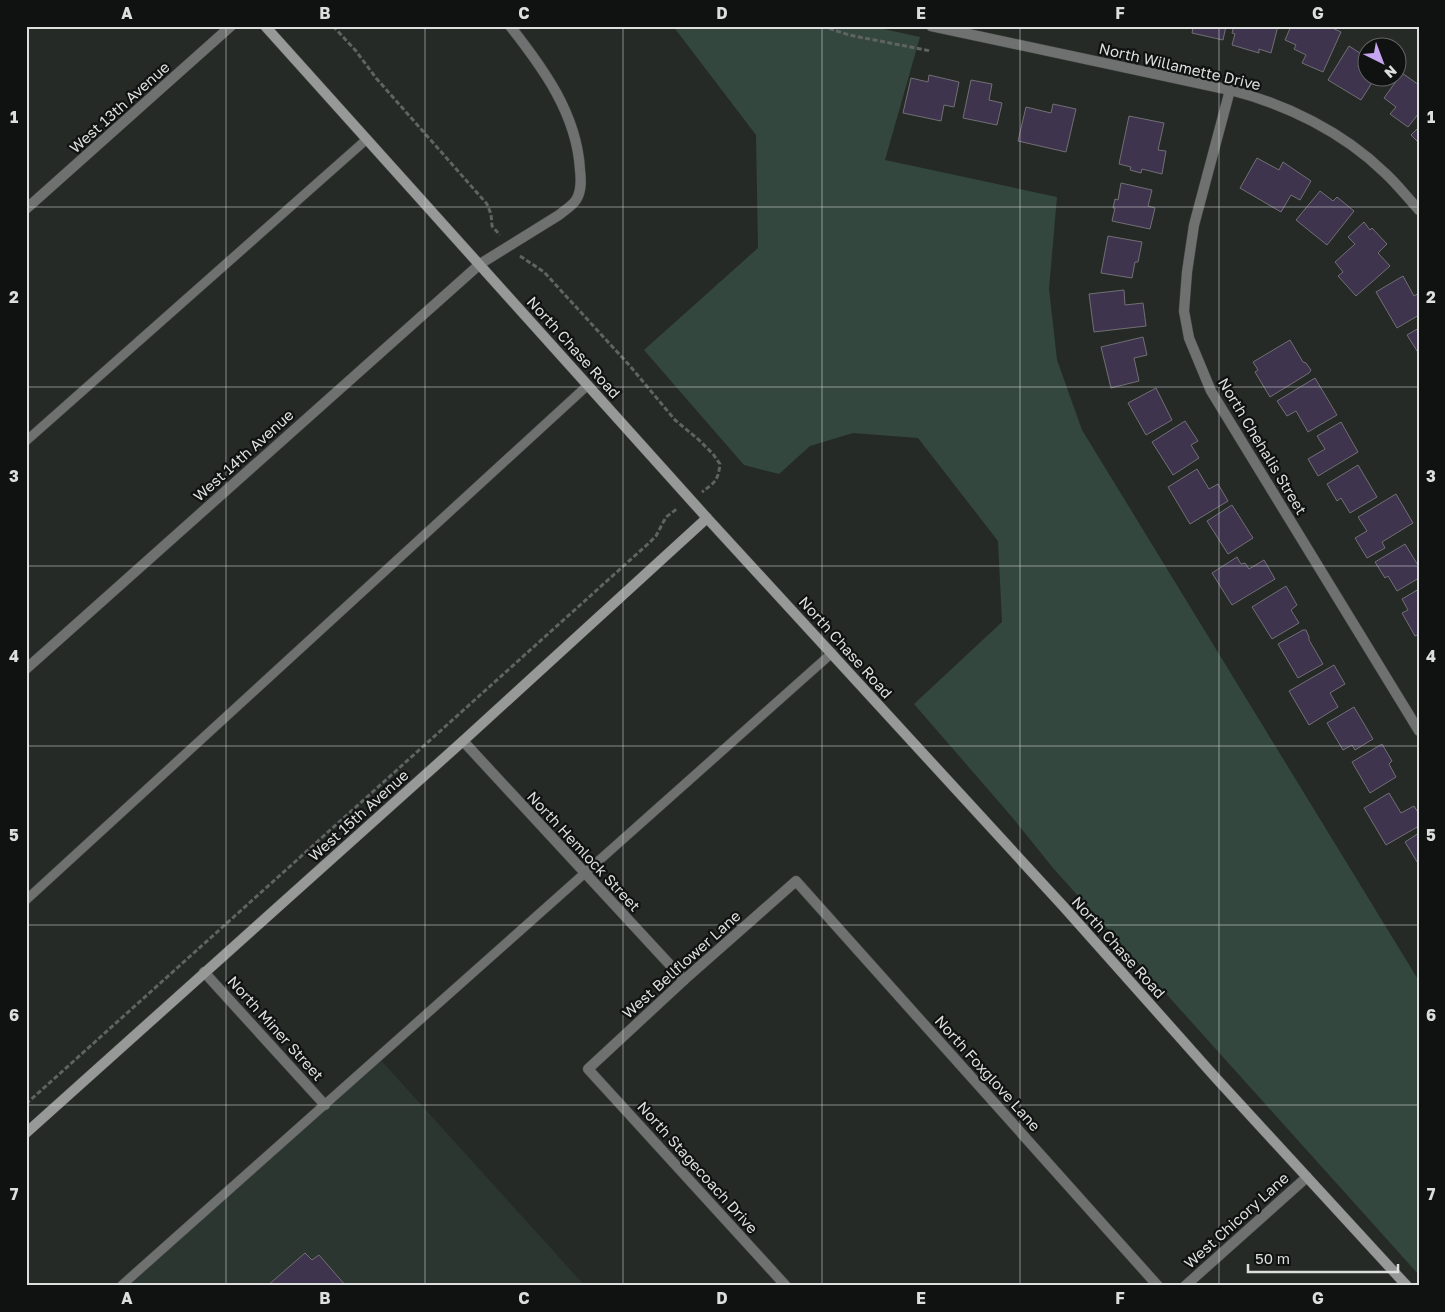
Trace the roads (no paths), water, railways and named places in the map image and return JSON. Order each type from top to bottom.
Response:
[{"type":"street","name":"West 13th Avenue","points":[[26,209],[231,26]]},
{"type":"street","name":"North Chase Road","points":[[265,26],[708,518],[1407,1286]]},
{"type":"street","name":"West 14th Avenue","points":[[26,669],[480,264],[571,206],[577,199],[581,179],[580,159],[569,120],[554,87],[510,26]]},
{"type":"street","name":"North Willamette Drive","points":[[931,26],[1230,90],[1271,103],[1343,139],[1384,172],[1419,210]]},
{"type":"street","name":"North Chehalis Street","points":[[1230,90],[1194,225],[1187,272],[1184,311],[1189,338],[1211,391],[1419,731]]},
{"type":"street","name":"West 15th Avenue","points":[[26,1133],[463,741],[708,518]]},
{"type":"street","name":"North Hemlock Street","points":[[463,741],[684,980]]},
{"type":"street","name":"West Bellflower Lane","points":[[588,1069],[684,980],[796,881]]},
{"type":"street","name":"North Foxglove Lane","points":[[796,881],[1158,1286]]},
{"type":"street","name":"North Miner Street","points":[[204,972],[325,1105]]},
{"type":"street","name":"North Stagecoach Drive","points":[[588,1069],[786,1286]]},
{"type":"street","name":"West Chicory Lane","points":[[1185,1286],[1307,1177]]},
{"type":"lane","points":[[26,441],[367,139]]},
{"type":"lane","points":[[26,900],[588,385]]},
{"type":"lane","points":[[121,1286],[832,653]]}]
